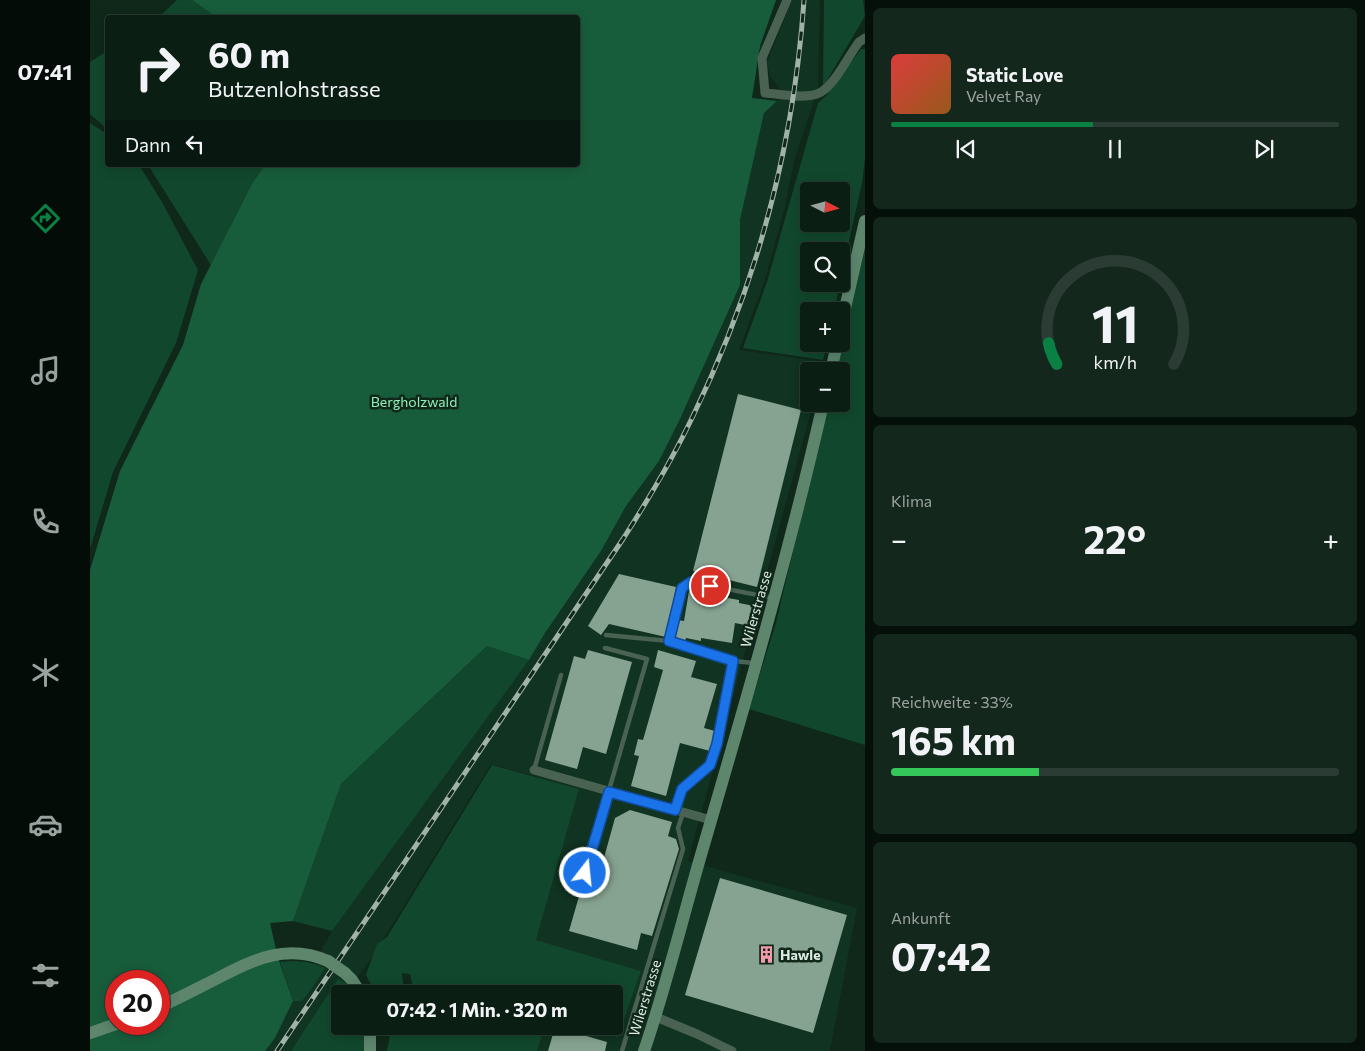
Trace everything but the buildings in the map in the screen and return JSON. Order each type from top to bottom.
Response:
[{"type":"main road","points":[[847,302],[865,222]]},
{"type":"main road","name":"Wilerstrasse","points":[[644,1051],[656,1017],[799,510],[821,412]]},
{"type":"main road","points":[[170,1002],[241,966],[272,955],[284,953],[318,956],[345,973],[355,985]]},
{"type":"main road","points":[[90,1033],[105,1028]]},
{"type":"main road","points":[[370,1035],[370,1051]]},
{"type":"street","points":[[787,0],[762,58],[765,93],[804,96],[819,94],[830,85],[858,42],[865,38]]},
{"type":"street","points":[[534,770],[711,820]]},
{"type":"street","points":[[656,1017],[732,1051]]},
{"type":"lane","points":[[669,641],[682,588],[691,582],[774,598]]},
{"type":"lane","points":[[606,635],[669,641],[733,661],[756,664]]},
{"type":"lane","points":[[585,873],[647,659],[605,648]]},
{"type":"lane","points":[[622,1051],[683,849],[678,828],[682,789],[710,765],[717,744],[733,661]]},
{"type":"lane","points":[[534,770],[561,675]]},
{"type":"shaded area","points":[[177,0],[192,0],[215,15],[161,15]]},
{"type":"shaded area","points":[[792,0],[820,0],[818,89],[794,161],[785,207],[765,280],[739,350],[825,362],[800,362],[800,412],[811,412],[688,861],[857,908],[830,1051],[537,1051],[542,1035],[610,1035],[618,1037],[619,1035],[623,1035],[623,1023],[641,971],[536,940],[579,789],[491,764],[373,956],[352,985],[331,985],[331,1006],[296,1051],[265,1051],[275,1038],[293,1001],[332,931],[529,660],[545,633],[601,551],[626,506],[659,461],[680,419],[740,285],[740,220],[764,113],[777,101],[779,87],[770,77],[767,62]]},
{"type":"shaded area","points":[[824,0],[863,0],[865,16],[823,87]]},
{"type":"shaded area","points":[[861,49],[865,49],[865,159],[862,183],[849,242],[800,242],[800,292],[838,292],[836,302],[800,302],[800,352],[825,352],[823,360],[743,348],[767,282],[818,103],[826,96]]},
{"type":"shaded area","points":[[105,52],[105,127],[90,114],[90,62]]},
{"type":"shaded area","points":[[90,123],[105,133],[105,167],[140,167],[162,202],[198,270],[176,343],[113,472],[90,549]]},
{"type":"shaded area","points":[[149,167],[264,167],[253,182],[211,265]]},
{"type":"shaded area","points":[[865,249],[865,745],[749,709],[776,623],[826,412],[850,412],[850,362],[838,362],[841,352],[850,352],[850,312]]},
{"type":"shaded area","points":[[487,646],[529,660],[332,931],[293,921],[341,784]]},
{"type":"shaded area","points":[[492,765],[579,789],[536,940],[641,971],[623,1023],[623,985],[412,985],[410,974],[402,973],[403,985],[371,985],[366,975],[377,944],[387,937]]},
{"type":"shaded area","points":[[280,962],[308,962],[325,968],[302,1001],[293,1001]]},
{"type":"shaded area","points":[[338,979],[348,985],[334,985]]},
{"type":"shaded area","points":[[331,990],[331,1035],[366,1035],[364,1051],[291,1051]]},
{"type":"shaded area","points":[[390,1035],[542,1035],[537,1051],[387,1051]]},
{"type":"green space","name":"Bergholzwald","points":[[192,0],[776,0],[760,46],[752,98],[777,101],[764,113],[740,220],[740,285],[680,419],[659,461],[626,506],[601,551],[545,633],[529,660],[487,646],[341,784],[293,921],[270,923],[278,958],[293,1001],[275,1038],[265,1051],[90,1051],[90,570],[120,471],[183,345],[201,284],[253,182],[264,167],[580,167],[580,15],[214,15]]},
{"type":"railway","points":[[277,1051],[623,539],[642,510],[684,434],[715,368],[735,318],[768,214],[791,108],[804,0]]},
{"type":"place","name":"Hawle","points":[[766,955]]},
{"type":"route","points":[[585,873],[609,792],[675,810],[682,789],[710,765],[717,744],[733,661],[669,641],[682,588],[691,582],[710,586]]}]
